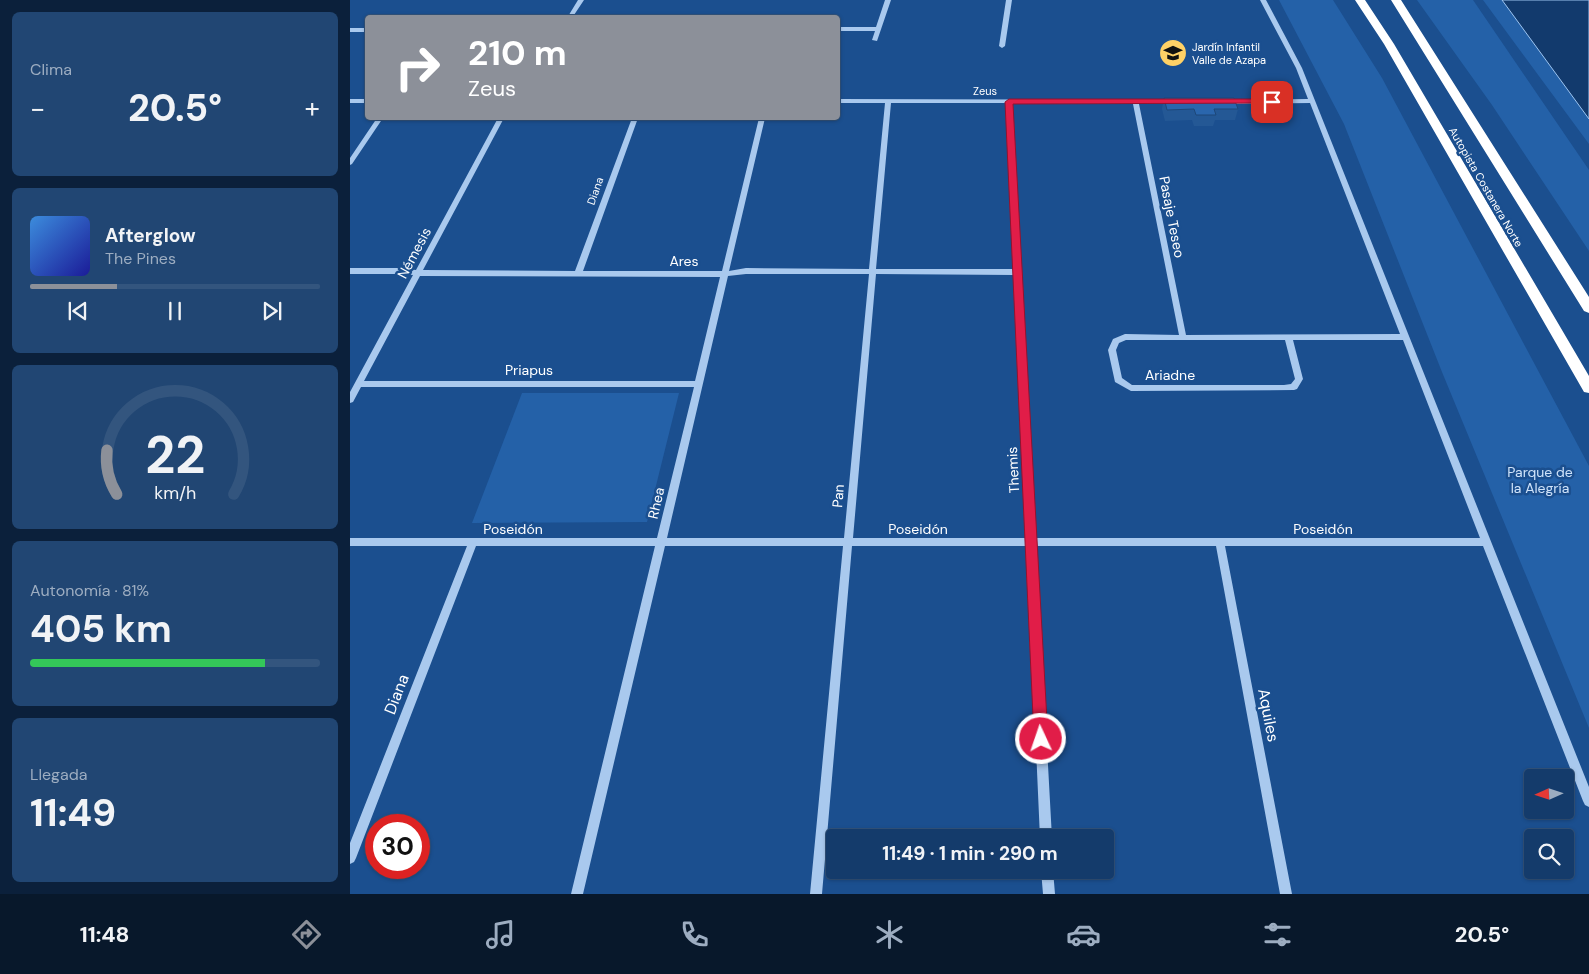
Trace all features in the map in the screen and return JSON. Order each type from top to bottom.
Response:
[{"type":"highway","name":"Autopista Costanera Norte","points":[[1360,0],[1394,53],[1589,388]]},
{"type":"highway","name":"Autopista Costanera Norte","points":[[1396,0],[1589,308]]},
{"type":"street","points":[[571,15],[581,0]]},
{"type":"street","points":[[875,40],[888,0]]},
{"type":"street","points":[[1002,46],[1009,0]]},
{"type":"street","points":[[1263,0],[1285,39],[1312,102],[1589,801]]},
{"type":"street","points":[[840,29],[878,29]]},
{"type":"street","points":[[350,30],[365,30]]},
{"type":"street","points":[[350,101],[365,101]]},
{"type":"street","name":"Zeus","points":[[840,101],[1184,102]]},
{"type":"street","name":"Pan","points":[[816,894],[888,101]]},
{"type":"street","name":"Themis","points":[[1009,102],[1046,829]]},
{"type":"street","name":"Pasaje Teseo","points":[[1136,102],[1183,337]]},
{"type":"street","points":[[1213,102],[1312,102]]},
{"type":"street","points":[[350,163],[379,120]]},
{"type":"street","name":"Némesis","points":[[350,400],[500,120]]},
{"type":"street","name":"Diana","points":[[578,274],[634,120]]},
{"type":"street","name":"Rhea","points":[[577,894],[762,120]]},
{"type":"street","name":"Ares","points":[[350,271],[578,274],[725,274],[746,271],[1018,272]]},
{"type":"street","name":"Ariadne","points":[[1288,337],[1299,379],[1297,384],[1289,388],[1131,388],[1118,380],[1112,350],[1116,341],[1126,337],[1288,337],[1405,337]]},
{"type":"street","name":"Priapus","points":[[359,384],[699,384]]},
{"type":"street","name":"Poseidón","points":[[350,542],[1486,542]]},
{"type":"street","name":"Diana","points":[[350,858],[473,542]]},
{"type":"street","name":"Aquiles","points":[[1220,543],[1286,894]]},
{"type":"street","points":[[1048,879],[1049,894]]},
{"type":"green space","name":"Parque de la Alegría","points":[[1279,0],[1333,0],[1382,78],[1589,466],[1589,728],[1442,372],[1344,124]]},
{"type":"green space","points":[[1417,0],[1473,0],[1589,170],[1589,251],[1492,105]]},
{"type":"green space","points":[[1483,0],[1589,0],[1589,144]]},
{"type":"green space","points":[[522,393],[679,393],[647,522],[472,523]]},
{"type":"shaded area","points":[[1502,0],[1589,0],[1589,119]]},
{"type":"building","points":[[1164,98],[1234,98],[1238,109],[1214,109],[1216,115],[1196,115],[1194,109],[1167,110]]},
{"type":"place","name":"Jardín Infantil Valle de Azapa","points":[[1173,53]]},
{"type":"route","points":[[1041,739],[1009,102],[1272,102]]}]
